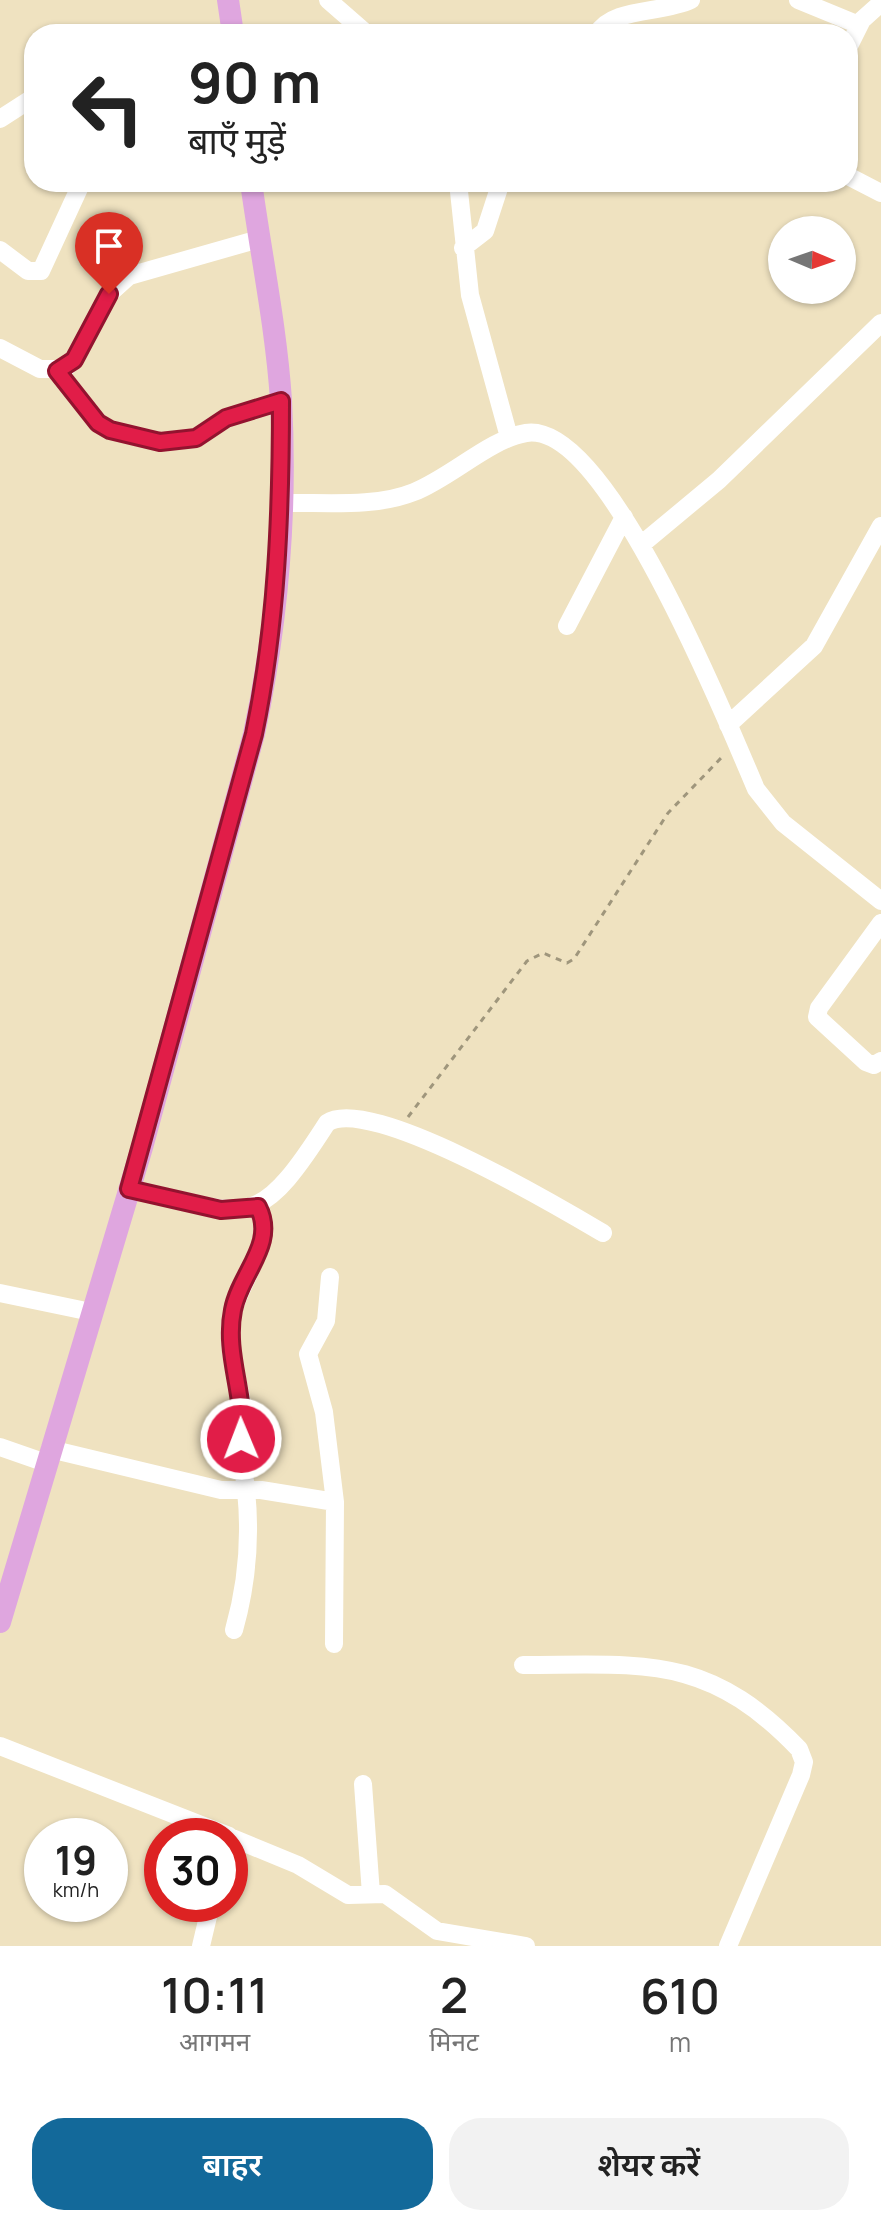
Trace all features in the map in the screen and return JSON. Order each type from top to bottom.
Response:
[{"type":"main road","points":[[228,0],[232,24]]},
{"type":"main road","points":[[0,1622],[143,1144],[254,734],[268,667],[281,503],[281,401],[272,309],[252,192]]},
{"type":"street","points":[[328,0],[356,24]]},
{"type":"street","points":[[606,24],[612,18],[675,8],[691,0]]},
{"type":"street","points":[[798,0],[857,24]]},
{"type":"street","points":[[859,25],[881,3]]},
{"type":"street","points":[[0,119],[24,103]]},
{"type":"street","points":[[858,181],[881,193]]},
{"type":"street","points":[[0,250],[28,271],[41,271],[77,192]]},
{"type":"street","points":[[459,192],[463,248],[478,331],[509,437]]},
{"type":"street","points":[[463,248],[485,231],[498,192]]},
{"type":"street","points":[[0,348],[40,369],[57,371],[74,360],[109,294],[129,276],[259,239]]},
{"type":"street","points":[[642,544],[730,471],[881,323]]},
{"type":"street","points":[[57,371],[98,423],[110,430],[160,442],[196,438],[226,418],[281,401]]},
{"type":"street","points":[[281,503],[358,501],[412,493],[509,437],[540,433],[570,448],[586,462],[642,544],[756,789],[783,823],[881,901]]},
{"type":"street","points":[[567,626],[624,517]]},
{"type":"street","points":[[728,725],[814,646],[881,526]]},
{"type":"street","points":[[881,923],[817,1013],[821,1023],[866,1062],[874,1065],[881,1061]]},
{"type":"street","points":[[130,1183],[221,1210],[258,1207],[296,1170],[334,1119],[349,1117],[474,1161],[603,1233]]},
{"type":"street","points":[[234,1630],[247,1576],[246,1490],[241,1452],[243,1410],[234,1373],[230,1330],[236,1298],[265,1234],[258,1207]]},
{"type":"street","points":[[330,1277],[326,1321],[309,1349],[308,1359],[326,1420],[335,1502],[334,1644]]},
{"type":"street","points":[[0,1293],[91,1312]]},
{"type":"street","points":[[0,1447],[221,1490],[246,1490],[335,1502]]},
{"type":"street","points":[[523,1665],[646,1665],[689,1673],[721,1686],[799,1749],[804,1762],[801,1775],[728,1946]]},
{"type":"street","points":[[0,1746],[182,1818]]},
{"type":"street","points":[[363,1784],[371,1894]]},
{"type":"street","points":[[248,1844],[290,1861],[348,1895],[385,1894],[437,1931],[526,1946]]},
{"type":"street","points":[[201,1946],[207,1922]]},
{"type":"path","points":[[396,1131],[527,961],[543,953],[567,963],[574,959],[668,813],[736,743]]},
{"type":"route","points":[[109,294],[74,360],[65,369],[57,371],[85,411],[98,423],[110,430],[160,442],[179,443],[196,438],[226,418],[281,401],[281,503],[268,667],[254,734],[129,1189],[221,1210],[258,1207],[263,1217],[265,1234],[262,1245],[241,1283],[230,1330],[230,1349],[243,1410],[241,1439]]}]
